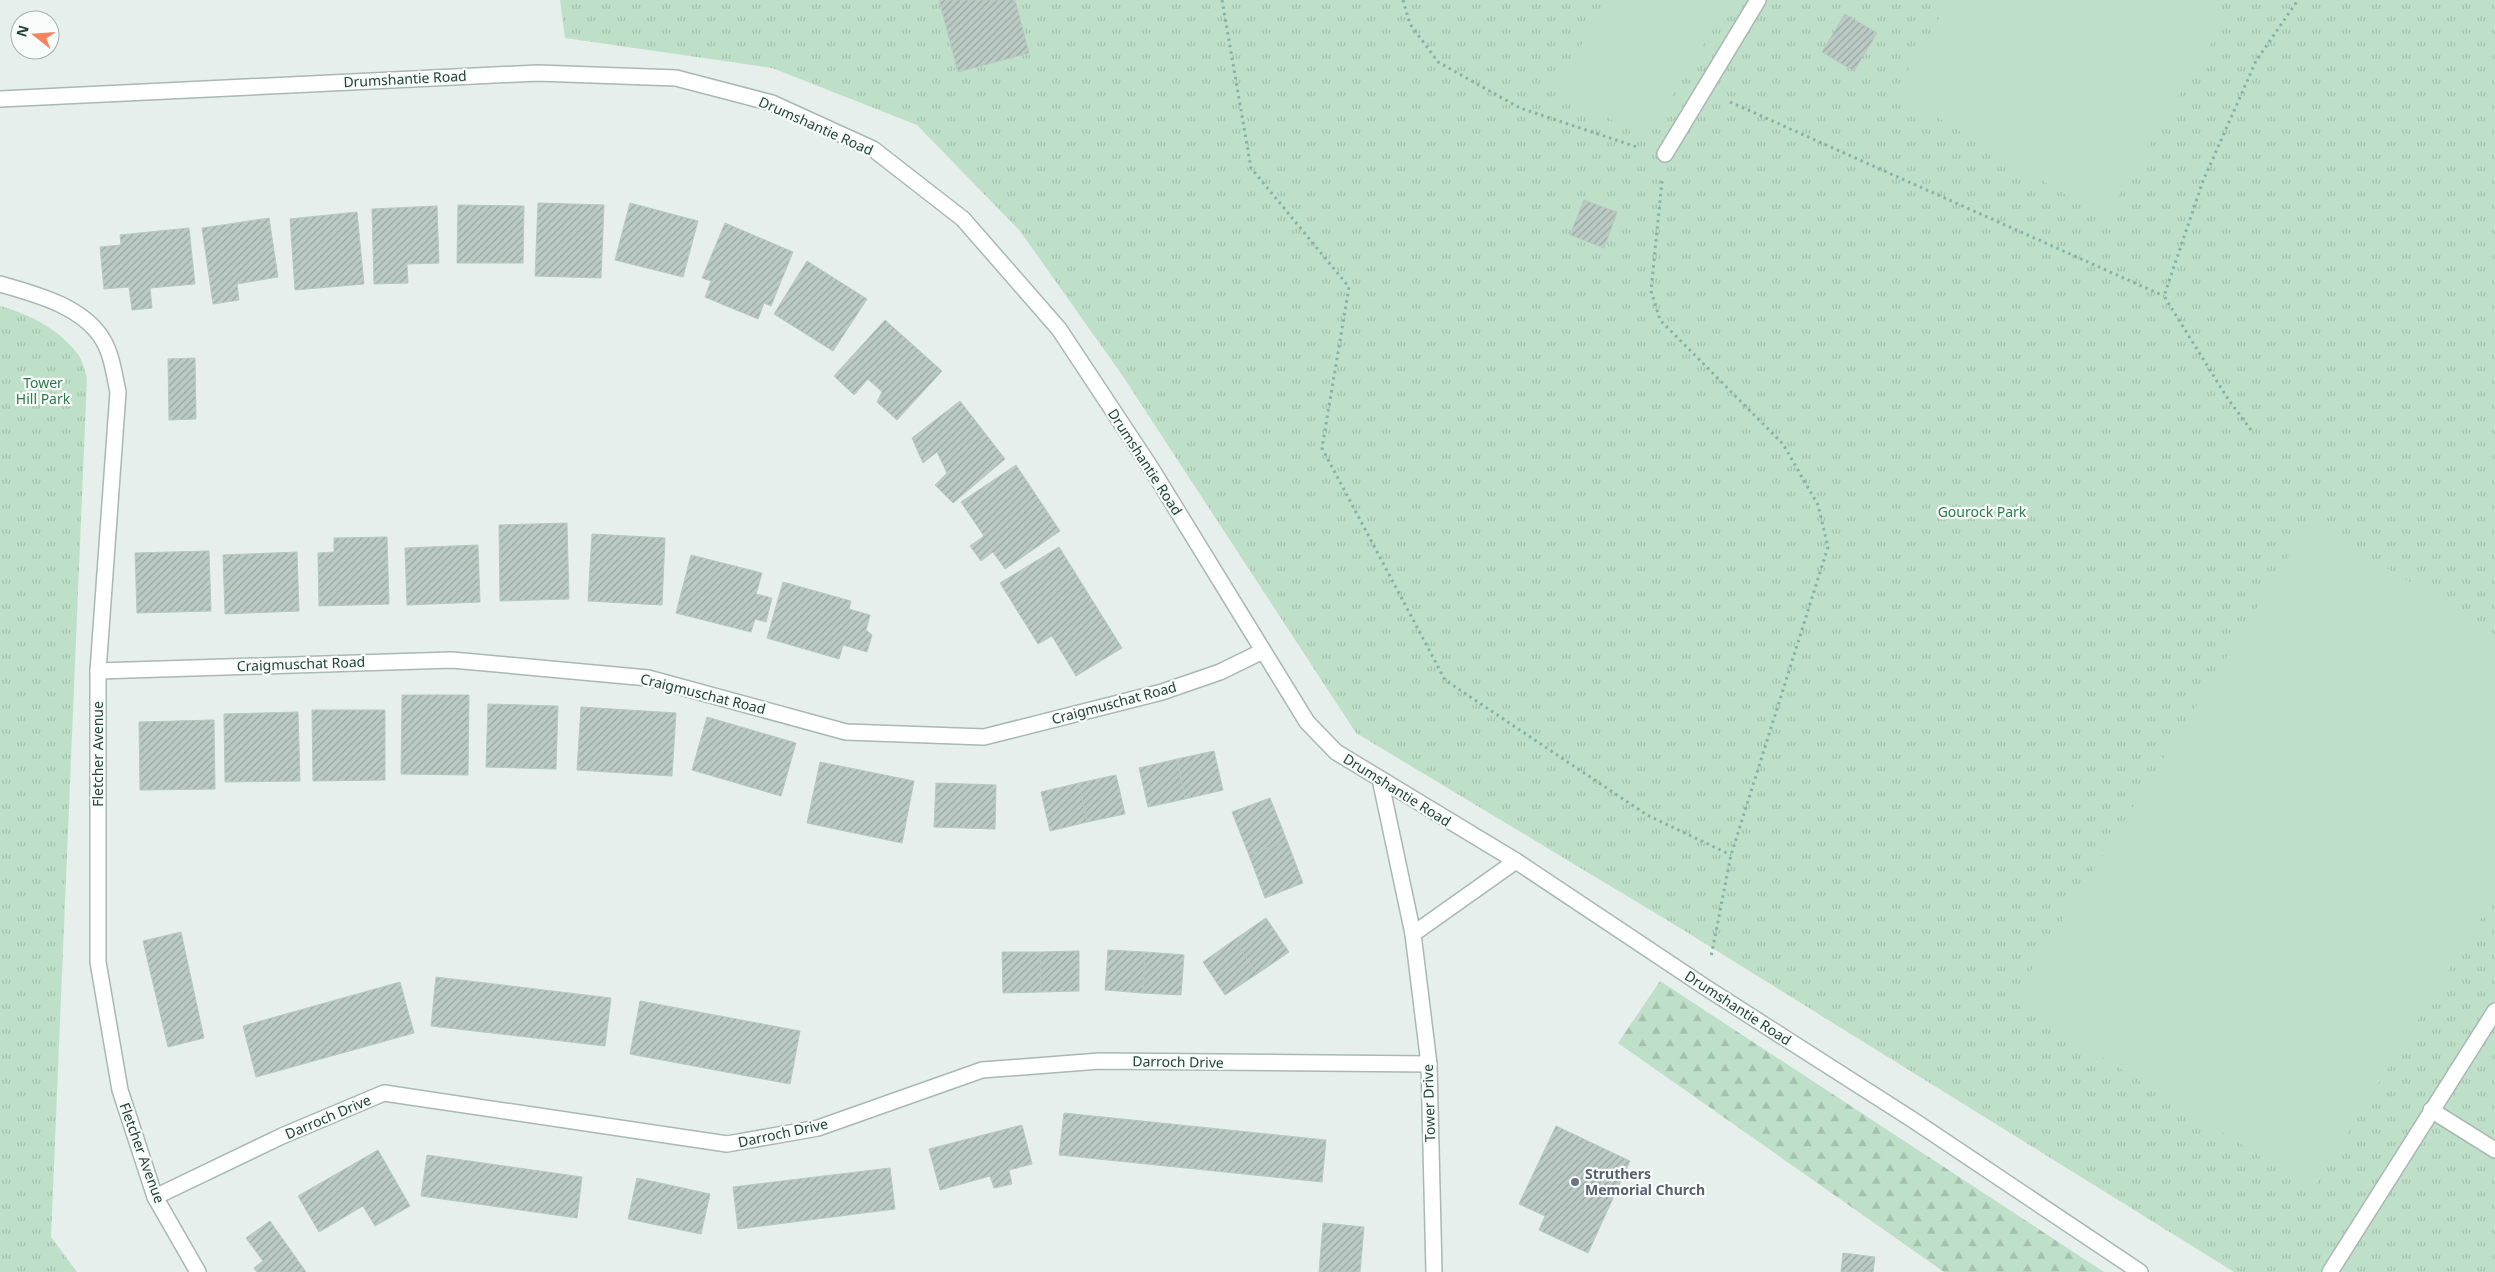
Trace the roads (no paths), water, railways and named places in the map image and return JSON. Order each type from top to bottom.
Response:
[{"type":"street","points":[[1665,154],[1758,0]]},
{"type":"street","name":"Drumshantie Road","points":[[0,99],[538,73],[676,78],[772,103],[873,149],[963,219],[1059,329],[1151,468],[1306,722],[1336,752],[1516,862],[1705,987],[1913,1120],[2140,1272]]},
{"type":"street","name":"Fletcher Avenue","points":[[0,284],[59,304],[84,320],[103,339],[112,363],[118,392],[98,670],[98,962],[120,1090],[155,1197],[198,1272]]},
{"type":"street","name":"Craigmuschat Road","points":[[98,670],[452,660],[648,678],[846,732],[984,737],[1162,692],[1220,672],[1263,651]]},
{"type":"street","name":"Tower Drive","points":[[1380,779],[1413,934],[1429,1064],[1434,1272]]},
{"type":"street","points":[[1413,934],[1516,862]]},
{"type":"street","points":[[2330,1272],[2495,1011]]},
{"type":"street","name":"Darroch Drive","points":[[155,1197],[282,1136],[384,1093],[727,1144],[818,1128],[982,1070],[1100,1061],[1429,1064]]},
{"type":"street","points":[[2431,1110],[2495,1150]]},
{"type":"place","name":"Struthers Memorial Church","points":[[1575,1182]]},
{"type":"park label","name":"Tower Hill Park","points":[[43,392]]},
{"type":"park label","name":"Gourock Park","points":[[1982,512]]}]
